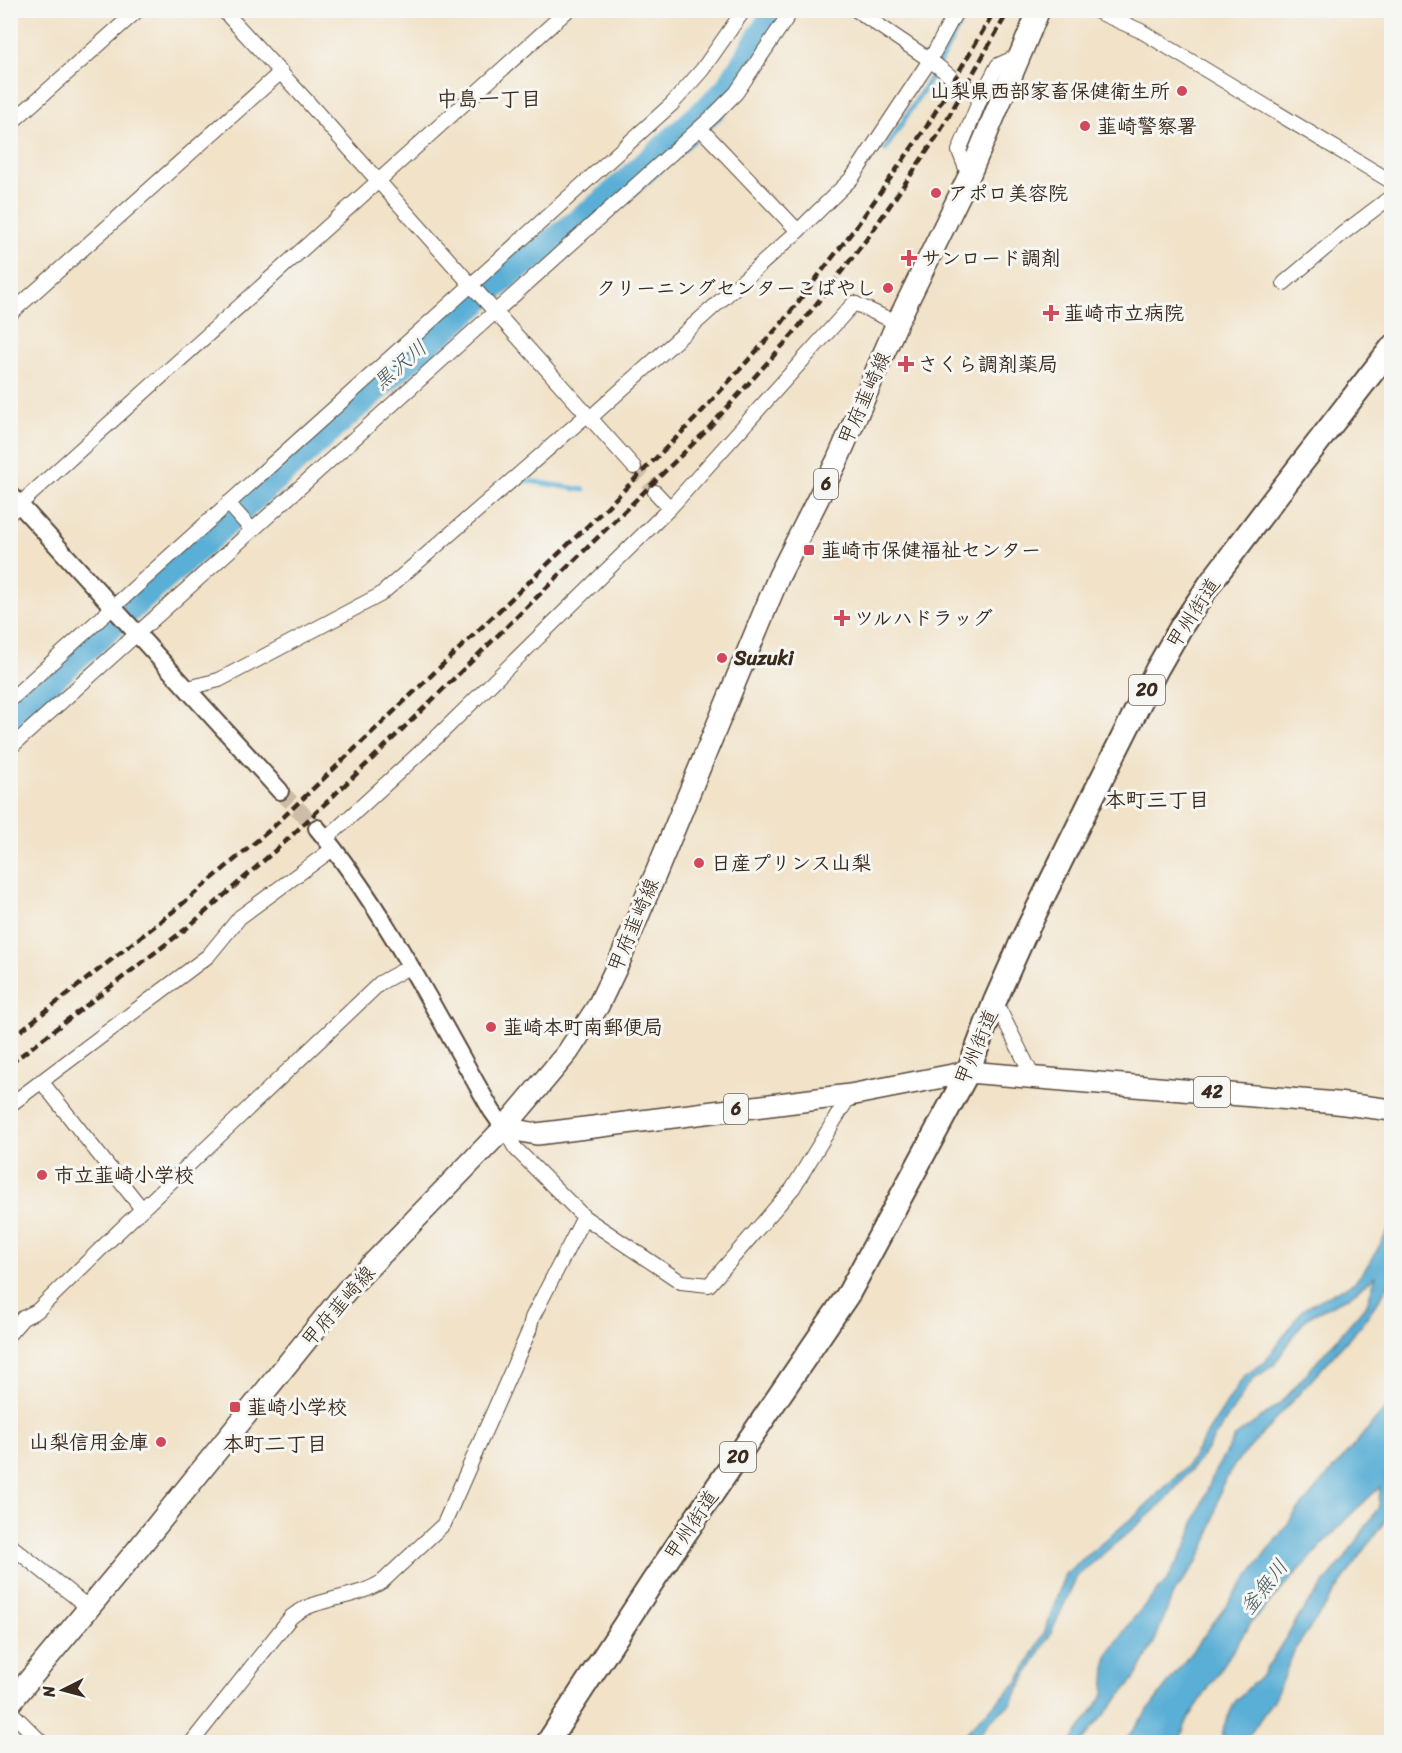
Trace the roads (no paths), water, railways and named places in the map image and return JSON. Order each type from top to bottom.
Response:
[{"type":"highway","name":"甲州街道","points":[[548,1743],[653,1581],[849,1293],[968,1072],[995,1001],[1089,804],[1157,669],[1181,627],[1211,582],[1392,347]]},
{"type":"main road","name":"甲府韮崎線","points":[[10,1703],[347,1290],[504,1128],[568,1052],[598,1006],[620,960],[779,576],[837,460],[897,323],[969,176],[1039,10]]},
{"type":"main road","name":"6","points":[[504,1128],[537,1134],[850,1095],[968,1072]]},
{"type":"main road","name":"42","points":[[968,1072],[1337,1103],[1392,1110]]},
{"type":"street","points":[[10,124],[138,10]]},
{"type":"street","points":[[223,10],[634,467]]},
{"type":"street","points":[[280,790],[138,632],[14,504],[568,10]]},
{"type":"street","points":[[10,700],[672,104],[702,70],[744,10]]},
{"type":"street","points":[[10,748],[700,128],[736,93],[792,10]]},
{"type":"street","points":[[856,10],[950,76]]},
{"type":"street","points":[[188,688],[219,680],[380,595],[589,417],[798,231],[852,178],[930,60],[957,10]]},
{"type":"street","points":[[1094,10],[1141,31],[1392,182]]},
{"type":"street","points":[[969,176],[959,151],[978,94],[998,65],[1020,56]]},
{"type":"street","points":[[10,314],[281,72]]},
{"type":"street","points":[[700,128],[798,231]]},
{"type":"street","points":[[1284,283],[1392,196]]},
{"type":"street","points":[[10,1105],[208,956],[240,917],[439,735],[670,508],[854,303],[897,323]]},
{"type":"street","points":[[655,492],[670,508]]},
{"type":"street","points":[[228,503],[252,530]]},
{"type":"street","points":[[325,838],[398,944],[409,967],[515,1148],[584,1217],[681,1282],[709,1285],[793,1188],[850,1095]]},
{"type":"street","points":[[10,1333],[23,1318],[37,1311],[380,983],[409,967]]},
{"type":"street","points":[[995,1001],[1033,1077]]},
{"type":"street","points":[[41,1081],[142,1209]]},
{"type":"street","points":[[192,1743],[291,1617],[302,1608],[372,1589],[444,1524],[529,1331],[532,1318],[584,1217]]},
{"type":"street","points":[[10,1545],[89,1608]]},
{"type":"street","points":[[10,1711],[41,1743]]},
{"type":"water","points":[[1391,1225],[1391,1282],[1362,1324],[1235,1464],[1222,1485],[1209,1537],[1198,1561],[1173,1594],[1154,1643],[1135,1678],[1081,1742],[1071,1742],[1104,1695],[1107,1656],[1133,1619],[1167,1580],[1188,1543],[1215,1471],[1235,1437],[1282,1402],[1367,1304],[1376,1276],[1348,1297],[1303,1322],[1274,1365],[1253,1379],[1201,1458],[1162,1504],[1077,1576],[1051,1633],[1010,1704],[987,1724],[975,1742],[958,1742],[1018,1682],[1046,1629],[1065,1574],[1138,1513],[1186,1467],[1244,1376],[1265,1362],[1303,1309],[1355,1282],[1370,1263]]},
{"type":"water","name":"釜無川","points":[[1391,1402],[1391,1512],[1295,1649],[1275,1697],[1245,1742],[1221,1742],[1224,1726],[1236,1700],[1263,1674],[1304,1609],[1344,1559],[1379,1507],[1380,1487],[1348,1517],[1250,1624],[1187,1721],[1179,1742],[1124,1742],[1296,1513]]},
{"type":"waterway","name":"黒沢川","points":[[10,714],[385,378],[512,269],[560,238],[611,198],[713,106],[729,90],[779,10]]},
{"type":"waterway","points":[[885,150],[933,74],[968,10]]},
{"type":"waterway","points":[[523,480],[584,490]]},
{"type":"tunnel","points":[[634,467],[655,492]]},
{"type":"tunnel","points":[[280,791],[317,828]]},
{"type":"railway","points":[[10,1039],[175,910],[271,829],[602,512],[695,419],[781,324],[856,227],[927,126],[995,10]]},
{"type":"railway","points":[[10,1064],[187,928],[286,841],[706,431],[793,334],[869,236],[938,135],[1009,10]]},
{"type":"place","name":"山梨県西部家畜保健衛生所","points":[[1182,91]]},
{"type":"place","name":"韮崎警察署","points":[[1085,126]]},
{"type":"place","name":"アポロ美容院","points":[[936,193]]},
{"type":"place","name":"サンロード調剤","points":[[909,258]]},
{"type":"place","name":"クリーニングセンターこばやし","points":[[888,288]]},
{"type":"place","name":"韮崎市立病院","points":[[1051,313]]},
{"type":"place","name":"さくら調剤薬局","points":[[906,364]]},
{"type":"place","name":"韮崎市保健福祉センター","points":[[809,550]]},
{"type":"place","name":"ツルハドラッグ","points":[[842,618]]},
{"type":"place","name":"Suzuki","points":[[722,658]]},
{"type":"place","name":"日産プリンス山梨","points":[[699,863]]},
{"type":"place","name":"韮崎本町南郵便局","points":[[491,1027]]},
{"type":"place","name":"市立韮崎小学校","points":[[42,1175]]},
{"type":"place","name":"韮崎小学校","points":[[235,1407]]},
{"type":"place","name":"山梨信用金庫","points":[[161,1442]]},
{"type":"district","name":"中島一丁目","points":[[489,99]]},
{"type":"district","name":"本町三丁目","points":[[1157,800]]},
{"type":"district","name":"本町二丁目","points":[[275,1444]]}]
